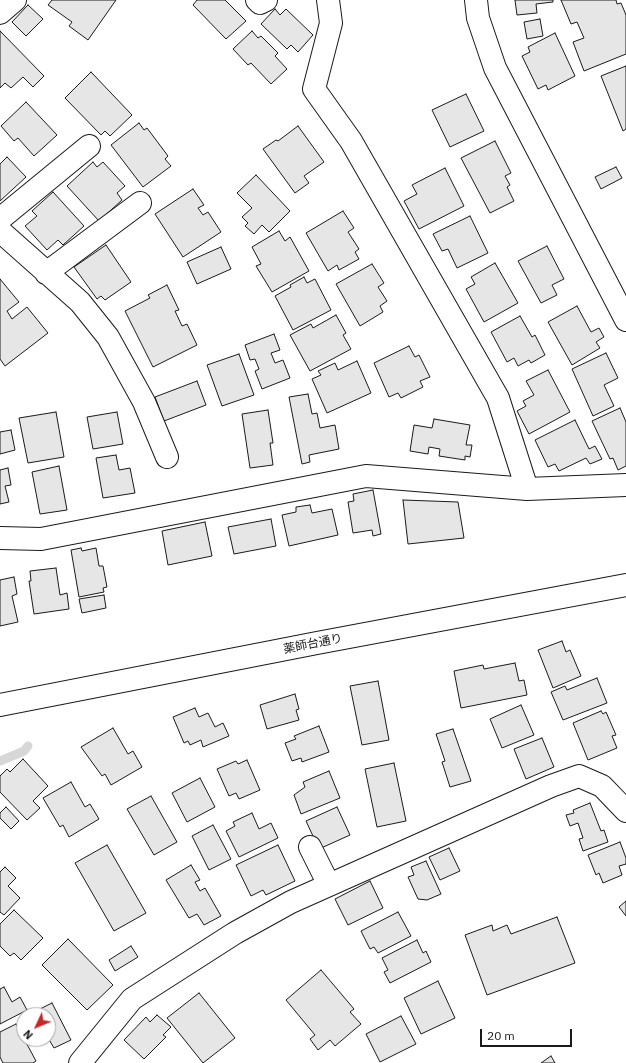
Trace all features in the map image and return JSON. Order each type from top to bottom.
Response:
[{"type":"street","points":[[0,13],[15,0]]},
{"type":"street","points":[[257,0],[260,2],[266,0]]},
{"type":"street","points":[[328,0],[331,23],[314,88],[351,141],[498,398],[527,489]]},
{"type":"street","points":[[476,0],[478,18],[494,68],[625,317]]},
{"type":"street","points":[[0,219],[89,146]]},
{"type":"street","points":[[46,273],[140,203]]},
{"type":"street","points":[[0,231],[80,302],[108,337],[144,402],[168,457]]},
{"type":"street","points":[[0,538],[41,539],[366,476],[527,489],[626,485]]},
{"type":"street","name":"薬師台通り","points":[[0,705],[317,643],[626,585]]},
{"type":"street","points":[[80,1063],[92,1046],[132,999],[235,933],[291,902],[544,789],[579,776],[602,786],[626,811]]},
{"type":"street","points":[[310,848],[329,885]]},
{"type":"building","points":[[52,0],[116,0],[88,40],[69,26],[72,22],[48,5]]},
{"type":"building","points":[[197,0],[225,0],[246,21],[226,39],[193,5]]},
{"type":"building","points":[[515,0],[553,0],[553,2],[536,4],[537,13],[517,15]]},
{"type":"building","points":[[561,0],[616,0],[617,4],[621,3],[626,15],[626,54],[584,71],[573,42],[584,38],[577,22],[571,24]]},
{"type":"building","points":[[28,5],[43,19],[26,36],[12,22]]},
{"type":"building","points":[[275,9],[280,15],[286,9],[313,35],[298,52],[291,45],[287,49],[261,24]]},
{"type":"building","points":[[540,19],[543,36],[527,39],[524,22]]},
{"type":"building","points":[[0,31],[44,76],[33,87],[23,77],[11,88],[5,83],[0,88]]},
{"type":"building","points":[[252,31],[258,38],[261,36],[278,53],[275,56],[287,69],[271,84],[251,63],[248,65],[233,49]]},
{"type":"building","points":[[555,33],[575,76],[548,90],[546,85],[538,89],[522,56],[530,52],[528,47]]},
{"type":"building","points":[[626,66],[626,129],[623,131],[601,76]]},
{"type":"building","points":[[91,72],[132,115],[110,136],[105,131],[101,135],[65,98]]},
{"type":"building","points":[[466,94],[484,131],[450,147],[432,110]]},
{"type":"building","points":[[26,102],[57,135],[34,156],[18,138],[14,141],[1,126]]},
{"type":"building","points":[[139,123],[144,130],[147,128],[168,156],[165,159],[171,166],[143,187],[111,145]]},
{"type":"building","points":[[298,126],[324,162],[304,176],[309,183],[295,193],[263,149],[276,140],[278,141]]},
{"type":"building","points":[[495,141],[511,173],[505,176],[510,185],[507,187],[514,201],[490,213],[461,158]]},
{"type":"building","points":[[7,157],[26,177],[0,201],[0,164]]},
{"type":"building","points":[[93,162],[97,167],[103,162],[125,186],[117,193],[122,200],[99,221],[67,186]]},
{"type":"building","points":[[616,167],[622,178],[601,189],[595,177]]},
{"type":"building","points":[[445,168],[464,206],[419,229],[404,201],[417,194],[412,185]]},
{"type":"building","points":[[256,175],[290,211],[269,232],[262,225],[254,234],[245,226],[248,223],[242,217],[252,208],[237,193]]},
{"type":"building","points":[[193,189],[204,205],[198,208],[203,215],[208,212],[221,232],[183,257],[155,214]]},
{"type":"building","points":[[53,192],[84,226],[63,245],[58,240],[47,250],[25,226],[37,216],[32,211]]},
{"type":"building","points":[[343,211],[354,228],[348,232],[359,249],[355,252],[359,259],[339,270],[337,265],[328,271],[306,233]]},
{"type":"building","points":[[470,216],[488,253],[457,268],[448,249],[442,251],[433,234]]},
{"type":"building","points":[[279,231],[285,241],[290,237],[309,271],[272,292],[256,266],[261,264],[252,247]]},
{"type":"building","points":[[106,245],[131,282],[105,300],[101,296],[97,299],[74,267]]},
{"type":"building","points":[[547,246],[564,279],[552,285],[557,295],[541,303],[518,261]]},
{"type":"building","points":[[221,247],[231,269],[197,284],[187,262]]},
{"type":"building","points":[[495,263],[518,303],[484,322],[466,289],[475,284],[471,277]]},
{"type":"building","points":[[372,264],[384,283],[378,287],[387,301],[380,306],[383,312],[360,326],[336,284]]},
{"type":"building","points":[[304,277],[307,283],[315,279],[331,310],[293,330],[275,296],[291,287],[290,285]]},
{"type":"building","points":[[0,279],[19,302],[7,311],[12,319],[27,307],[48,333],[5,366],[0,359]]},
{"type":"building","points":[[167,285],[179,310],[175,311],[182,326],[187,324],[197,345],[153,367],[125,311],[150,298],[148,295]]},
{"type":"building","points":[[577,306],[591,332],[599,328],[604,337],[596,342],[600,348],[572,365],[548,322]]},
{"type":"building","points":[[336,315],[346,333],[343,335],[351,349],[310,371],[290,335],[311,324],[313,328]]},
{"type":"building","points":[[520,316],[532,337],[535,335],[545,355],[531,363],[529,360],[518,366],[514,358],[507,362],[491,332]]},
{"type":"building","points":[[274,334],[280,350],[271,353],[275,363],[283,360],[290,378],[262,389],[255,371],[259,369],[255,359],[250,360],[245,345]]},
{"type":"building","points":[[409,346],[415,357],[419,355],[430,377],[420,381],[423,387],[401,398],[398,393],[389,397],[374,363]]},
{"type":"building","points":[[606,353],[618,378],[604,385],[614,406],[593,416],[572,369]]},
{"type":"building","points":[[239,354],[254,395],[222,406],[207,365]]},
{"type":"building","points":[[357,361],[371,393],[327,413],[312,379],[321,375],[318,371],[335,363],[338,370]]},
{"type":"building","points":[[548,370],[570,412],[529,434],[517,411],[526,406],[523,401],[534,395],[526,381]]},
{"type":"building","points":[[197,381],[206,405],[164,421],[155,397]]},
{"type":"building","points":[[308,394],[312,414],[317,413],[320,428],[335,425],[339,449],[309,455],[310,462],[302,464],[289,397]]},
{"type":"building","points":[[620,408],[626,422],[626,466],[618,470],[613,458],[610,459],[592,421]]},
{"type":"building","points":[[268,410],[273,443],[270,443],[273,465],[250,468],[242,414]]},
{"type":"building","points":[[56,412],[64,457],[28,463],[19,418]]},
{"type":"building","points":[[117,412],[123,444],[93,449],[87,417]]},
{"type":"building","points":[[434,419],[470,425],[466,445],[472,445],[470,457],[465,456],[465,460],[439,456],[440,449],[429,447],[428,454],[410,451],[414,425],[432,428]]},
{"type":"building","points":[[575,420],[589,449],[595,446],[602,459],[590,464],[586,458],[559,471],[555,464],[548,467],[535,440]]},
{"type":"building","points":[[11,430],[15,450],[0,454],[0,432]]},
{"type":"building","points":[[116,455],[119,470],[130,468],[135,493],[103,498],[96,458]]},
{"type":"building","points":[[59,466],[67,510],[40,514],[32,472]]},
{"type":"building","points":[[8,468],[11,485],[5,486],[9,502],[0,504],[0,470]]},
{"type":"building","points":[[373,490],[381,534],[373,536],[372,530],[353,533],[348,502],[354,501],[353,494]]},
{"type":"building","points":[[403,500],[458,502],[464,538],[408,544]]},
{"type":"building","points":[[310,505],[312,513],[332,509],[338,535],[289,546],[282,515],[296,512],[296,507]]},
{"type":"building","points":[[271,519],[276,546],[234,554],[228,527]]},
{"type":"building","points":[[205,522],[212,556],[168,565],[162,531]]},
{"type":"building","points":[[81,548],[82,551],[96,548],[99,566],[103,566],[107,587],[103,588],[104,592],[79,597],[71,550]]},
{"type":"building","points":[[56,568],[60,595],[67,593],[69,609],[34,614],[29,581],[31,581],[30,571]]},
{"type":"building","points":[[14,577],[17,594],[12,596],[18,622],[0,626],[0,580]]},
{"type":"building","points":[[104,595],[106,608],[82,613],[79,599]]},
{"type":"building","points":[[562,641],[566,652],[570,650],[581,676],[553,688],[538,650]]},
{"type":"building","points":[[515,663],[519,681],[524,680],[527,695],[461,708],[454,671],[483,665],[484,669]]},
{"type":"building","points":[[597,678],[607,703],[563,720],[551,692],[565,686],[567,690]]},
{"type":"building","points":[[378,681],[389,740],[362,745],[350,686]]},
{"type":"building","points":[[295,694],[299,709],[296,710],[299,720],[267,729],[260,705]]},
{"type":"building","points":[[521,705],[534,735],[502,748],[490,719]]},
{"type":"building","points":[[195,708],[199,717],[208,713],[215,727],[223,723],[229,736],[203,747],[201,740],[190,745],[188,741],[184,743],[173,717]]},
{"type":"building","points":[[601,711],[603,714],[606,712],[616,735],[612,736],[617,748],[588,760],[573,723]]},
{"type":"building","points":[[319,726],[329,752],[302,762],[301,758],[292,761],[285,743],[296,739],[294,736]]},
{"type":"building","points":[[113,728],[128,754],[133,751],[142,767],[111,785],[105,774],[102,776],[81,747]]},
{"type":"building","points":[[453,729],[471,781],[450,787],[442,762],[445,761],[436,734]]},
{"type":"building","points":[[542,738],[554,767],[526,779],[514,749]]},
{"type":"building","points":[[23,759],[48,786],[33,801],[40,808],[27,820],[0,792],[0,776],[7,769],[10,772]]},
{"type":"building","points":[[247,760],[260,790],[239,799],[236,793],[229,796],[217,769],[236,761],[238,764]]},
{"type":"building","points":[[394,763],[406,821],[377,827],[365,769]]},
{"type":"building","points":[[329,771],[340,798],[301,814],[294,795],[305,787],[303,782]]},
{"type":"building","points":[[200,778],[215,807],[187,822],[172,793]]},
{"type":"building","points":[[71,782],[85,807],[90,804],[99,819],[69,837],[63,825],[60,827],[43,798]]},
{"type":"building","points":[[151,796],[177,842],[154,855],[127,809]]},
{"type":"building","points":[[590,803],[601,831],[604,830],[608,842],[583,851],[579,839],[583,838],[578,823],[570,826],[566,815],[574,813],[573,810]]},
{"type":"building","points":[[6,807],[19,821],[11,829],[0,818],[0,813]]},
{"type":"building","points":[[337,807],[350,835],[319,849],[306,821]]},
{"type":"building","points":[[252,813],[259,829],[271,823],[278,838],[239,857],[226,831],[235,826],[233,822]]},
{"type":"building","points":[[213,825],[231,859],[209,870],[192,836]]},
{"type":"building","points":[[620,842],[626,858],[626,864],[619,866],[622,875],[603,883],[599,873],[596,875],[588,855]]},
{"type":"building","points":[[107,845],[146,913],[114,931],[75,863]]},
{"type":"building","points":[[278,845],[295,881],[266,895],[263,890],[251,896],[236,865]]},
{"type":"building","points":[[449,848],[460,871],[440,880],[429,857]]},
{"type":"building","points":[[426,861],[441,894],[427,900],[418,899],[408,877],[414,875],[411,867]]},
{"type":"building","points":[[191,865],[200,880],[195,882],[200,891],[205,888],[221,916],[204,925],[197,914],[189,918],[166,880]]},
{"type":"building","points":[[5,867],[16,878],[8,886],[20,898],[4,915],[0,912],[0,872]]},
{"type":"building","points":[[370,881],[383,908],[348,925],[335,899]]},
{"type":"building","points":[[626,901],[626,916],[619,907]]},
{"type":"building","points":[[14,910],[43,938],[21,960],[14,953],[10,956],[0,946],[0,924]]},
{"type":"building","points":[[398,912],[411,936],[378,953],[374,947],[370,949],[361,931]]},
{"type":"building","points":[[557,917],[575,963],[487,995],[465,935],[492,925],[493,931],[507,925],[511,934]]},
{"type":"building","points":[[68,939],[113,985],[87,1010],[42,965]]},
{"type":"building","points":[[417,940],[423,953],[426,951],[431,962],[390,983],[384,972],[388,970],[382,958]]},
{"type":"building","points":[[131,946],[138,957],[115,971],[109,960]]},
{"type":"building","points":[[321,970],[354,1009],[350,1012],[361,1024],[335,1046],[330,1040],[318,1050],[310,1039],[315,1035],[286,1000]]},
{"type":"building","points":[[438,981],[455,1018],[421,1034],[404,998]]},
{"type":"building","points":[[4,987],[12,1002],[20,997],[25,1007],[16,1007],[16,1016],[0,1024],[0,989]]},
{"type":"building","points":[[199,993],[235,1038],[203,1063],[167,1018]]},
{"type":"building","points":[[52,1003],[54,1007],[44,1007]]},
{"type":"building","points":[[56,1011],[71,1040],[54,1048],[56,1047]]},
{"type":"building","points":[[157,1015],[171,1027],[163,1035],[166,1037],[144,1059],[124,1040],[146,1017],[150,1022]]},
{"type":"building","points":[[401,1016],[416,1044],[380,1062],[366,1034]]},
{"type":"building","points":[[16,1024],[16,1047],[28,1047],[36,1061],[33,1063],[3,1063],[0,1057],[0,1032]]},
{"type":"building","points":[[551,1056],[555,1063],[541,1063]]},
{"type":"waterway","points":[[0,761],[24,751],[28,746]]}]
